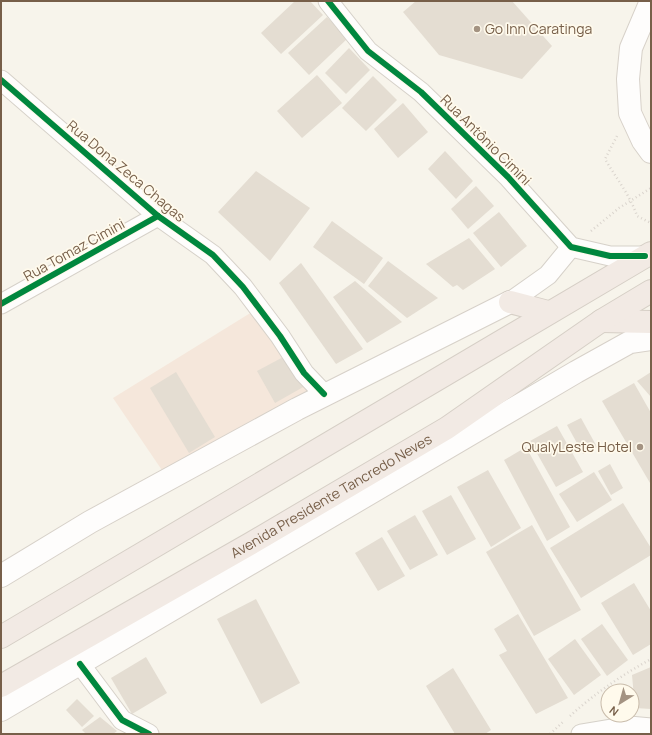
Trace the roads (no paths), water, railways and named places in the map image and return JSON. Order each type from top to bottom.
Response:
[{"type":"highway","points":[[1,637],[186,529],[548,312],[648,254]]},
{"type":"highway","name":"Avenida Presidente Tancredo Neves","points":[[1,686],[250,544],[447,428],[601,321],[651,291]]},
{"type":"highway","points":[[510,302],[548,312]]},
{"type":"highway","points":[[601,321],[651,322]]},
{"type":"main road","points":[[651,1],[631,48],[628,79],[630,113],[643,141],[651,152]]},
{"type":"main road","points":[[1,576],[90,522],[324,394],[510,302]]},
{"type":"main road","name":"Avenida Presidente Tancredo Neves","points":[[1,710],[576,372],[630,342],[651,339]]},
{"type":"street","name":"Rua Antônio Cimini","points":[[328,1],[368,51],[421,92],[508,177],[571,247]]},
{"type":"street","name":"Rua Dona Zeca Chagas","points":[[1,80],[158,216],[213,255],[243,287],[280,336],[304,374],[324,394]]},
{"type":"street","name":"Rua Tomaz Cimini","points":[[1,304],[158,216]]},
{"type":"street","points":[[510,302],[548,276],[571,247],[610,256],[648,254]]},
{"type":"street","points":[[80,664],[122,720],[149,734]]},
{"type":"street","points":[[581,734],[630,726],[651,728]]},
{"type":"place","name":"Go Inn Caratinga","points":[[477,29]]},
{"type":"place","name":"QualyLeste Hotel","points":[[640,447]]}]
